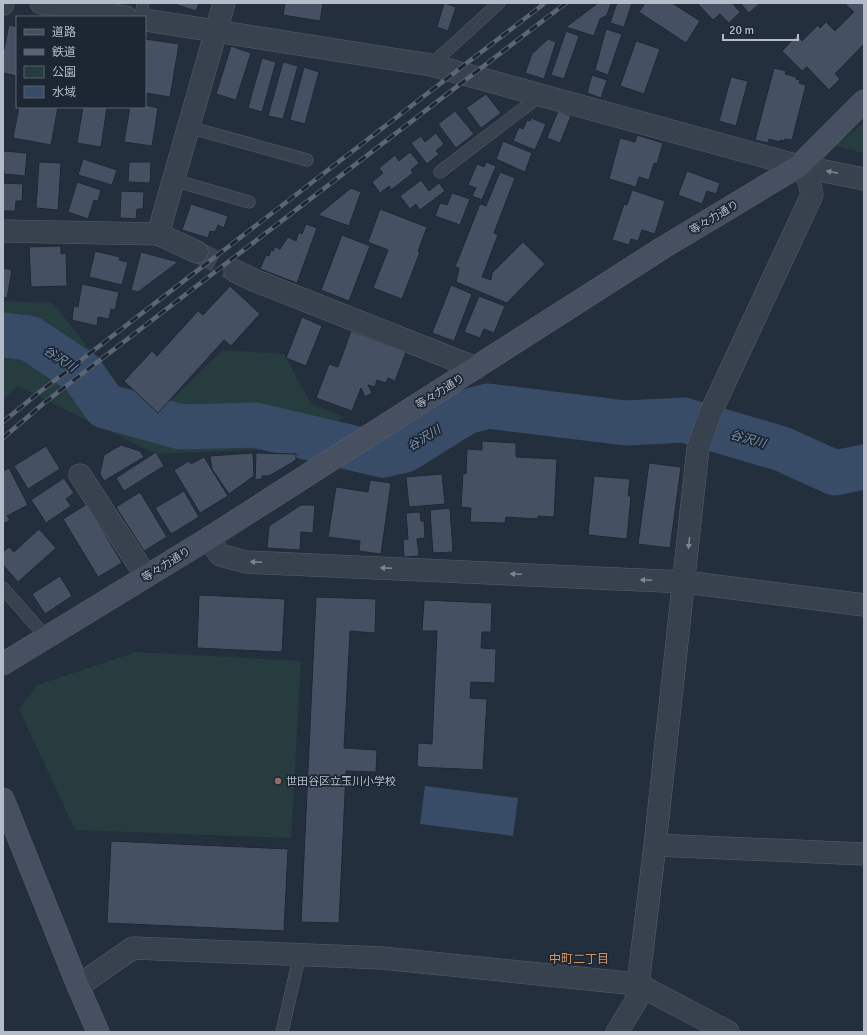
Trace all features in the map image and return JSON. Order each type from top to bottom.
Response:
[{"type":"street","points":[[41,3],[120,16]]},
{"type":"street","points":[[158,234],[224,3]]},
{"type":"street","points":[[146,20],[431,65],[799,166],[864,179]]},
{"type":"street","name":"等々力通り","points":[[3,664],[209,538],[664,247],[799,166],[864,101]]},
{"type":"street","points":[[617,1032],[636,1001],[655,845],[698,448],[710,414],[812,195],[809,180],[799,166]]},
{"type":"street","points":[[3,231],[158,234],[197,252]]},
{"type":"street","points":[[235,271],[256,281],[476,368]]},
{"type":"street","points":[[80,474],[146,576]]},
{"type":"street","points":[[209,538],[220,555],[246,562],[684,582],[864,605]]},
{"type":"street","points":[[3,799],[95,1031]]},
{"type":"street","points":[[655,845],[864,854]]},
{"type":"street","points":[[78,986],[133,948],[382,958],[637,984],[728,1032]]},
{"type":"lane","points":[[140,16],[143,3]]},
{"type":"lane","points":[[431,65],[500,3]]},
{"type":"lane","points":[[440,172],[541,95]]},
{"type":"lane","points":[[188,127],[307,160]]},
{"type":"lane","points":[[173,180],[249,202]]},
{"type":"lane","points":[[3,588],[46,638]]},
{"type":"lane","points":[[282,1032],[300,954]]},
{"type":"green space","points":[[864,122],[864,153],[835,146]]},
{"type":"green space","points":[[3,301],[53,303],[118,386],[157,413],[223,350],[284,354],[311,404],[344,417],[298,448],[156,454],[18,386],[3,399]]},
{"type":"green space","points":[[136,652],[301,661],[291,838],[75,830],[19,709],[37,685]]},
{"type":"water","points":[[425,786],[518,798],[513,836],[420,824]]},
{"type":"building","points":[[172,3],[199,3],[196,11]]},
{"type":"building","points":[[285,3],[323,3],[320,21],[283,15]]},
{"type":"building","points":[[444,3],[456,7],[448,31],[437,27]]},
{"type":"building","points":[[598,3],[611,3],[607,15],[600,19],[594,36],[566,27]]},
{"type":"building","points":[[617,3],[632,3],[624,27],[610,23]]},
{"type":"building","points":[[645,3],[672,3],[700,21],[686,43],[639,12]]},
{"type":"building","points":[[697,3],[732,3],[740,12],[729,23],[720,14],[713,20]]},
{"type":"building","points":[[740,3],[760,3],[749,13]]},
{"type":"building","points":[[844,3],[864,3],[864,44],[835,74],[840,79],[829,90],[807,67],[802,71],[782,51],[797,35],[802,41],[818,25],[820,28],[826,22],[835,31],[854,12]]},
{"type":"building","points":[[9,25],[16,27],[16,76],[3,73],[3,54]]},
{"type":"building","points":[[606,29],[622,34],[608,75],[595,70]]},
{"type":"building","points":[[566,31],[579,36],[564,79],[551,75]]},
{"type":"building","points":[[146,39],[179,44],[170,97],[146,93]]},
{"type":"building","points":[[548,39],[556,42],[544,79],[525,73],[532,54]]},
{"type":"building","points":[[636,41],[660,49],[644,94],[620,86]]},
{"type":"building","points":[[231,46],[251,53],[236,100],[216,94]]},
{"type":"building","points":[[262,58],[276,62],[262,112],[248,108]]},
{"type":"building","points":[[283,62],[298,66],[283,119],[268,116]]},
{"type":"building","points":[[304,67],[319,72],[305,124],[290,120]]},
{"type":"building","points":[[774,68],[786,71],[785,74],[796,77],[796,79],[800,80],[799,83],[806,85],[792,140],[785,139],[784,141],[780,140],[780,142],[769,139],[768,143],[755,140]]},
{"type":"building","points":[[592,75],[607,80],[601,98],[587,93]]},
{"type":"building","points":[[731,77],[748,81],[736,126],[719,121]]},
{"type":"building","points":[[486,94],[501,113],[481,128],[466,108]]},
{"type":"building","points":[[146,105],[158,108],[152,146],[124,142],[130,108],[146,108]]},
{"type":"building","points":[[19,108],[58,108],[51,145],[13,138]]},
{"type":"building","points":[[83,108],[107,108],[101,147],[77,143]]},
{"type":"building","points":[[455,111],[474,134],[456,148],[438,124]]},
{"type":"building","points":[[558,111],[571,116],[560,143],[547,138]]},
{"type":"building","points":[[531,118],[546,124],[535,150],[513,141],[519,127],[523,129],[527,120],[530,121]]},
{"type":"building","points":[[436,133],[444,144],[436,151],[439,154],[427,164],[411,143],[421,136],[425,142]]},
{"type":"building","points":[[637,135],[663,143],[657,164],[654,163],[649,180],[639,177],[636,187],[609,179],[620,138],[635,142]]},
{"type":"building","points":[[503,141],[532,153],[525,172],[496,159]]},
{"type":"building","points":[[3,151],[27,153],[25,176],[4,174]]},
{"type":"building","points":[[410,152],[419,163],[411,170],[413,173],[391,190],[389,186],[380,193],[372,182],[383,173],[379,168],[395,155],[399,161]]},
{"type":"building","points":[[83,159],[117,170],[112,185],[78,175]]},
{"type":"building","points":[[39,162],[61,163],[58,210],[36,208]]},
{"type":"building","points":[[129,162],[151,162],[150,183],[128,182]]},
{"type":"building","points":[[486,162],[496,166],[482,200],[472,196],[476,188],[468,185],[477,164],[484,167]]},
{"type":"building","points":[[687,171],[720,183],[716,194],[707,191],[702,204],[678,195]]},
{"type":"building","points":[[500,172],[515,178],[494,233],[498,235],[482,277],[491,280],[492,273],[523,242],[545,264],[507,303],[456,282],[459,268],[455,267],[480,204],[486,206]]},
{"type":"building","points":[[421,180],[429,191],[439,183],[445,191],[420,210],[416,204],[410,209],[400,196]]},
{"type":"building","points":[[77,182],[101,190],[98,201],[94,200],[88,219],[68,212]]},
{"type":"building","points":[[3,183],[23,184],[22,201],[16,201],[15,211],[3,211]]},
{"type":"building","points":[[351,188],[361,192],[349,226],[318,215]]},
{"type":"building","points":[[632,190],[665,201],[655,234],[642,230],[638,241],[631,239],[629,245],[612,240],[624,204],[627,205]]},
{"type":"building","points":[[121,191],[144,192],[143,209],[137,209],[136,219],[120,218]]},
{"type":"building","points":[[452,193],[470,199],[460,225],[435,216],[440,203],[447,205]]},
{"type":"building","points":[[191,204],[228,216],[224,228],[218,225],[215,232],[210,231],[208,238],[182,230]]},
{"type":"building","points":[[380,209],[427,227],[418,251],[420,252],[402,299],[373,288],[388,250],[368,242]]},
{"type":"building","points":[[306,224],[317,228],[297,283],[260,269],[266,255],[269,256],[271,250],[273,251],[275,247],[280,249],[288,237],[296,241],[299,232],[302,234]]},
{"type":"building","points":[[342,235],[370,246],[349,301],[321,290]]},
{"type":"building","points":[[61,246],[61,254],[66,253],[67,286],[31,287],[29,247]]},
{"type":"building","points":[[95,251],[120,257],[119,260],[128,262],[122,285],[89,277]]},
{"type":"building","points":[[141,252],[178,262],[138,292],[131,290]]},
{"type":"building","points":[[3,268],[12,270],[7,298],[3,297]]},
{"type":"building","points":[[82,284],[119,292],[115,310],[111,309],[109,319],[98,317],[97,326],[72,320],[74,306],[78,307]]},
{"type":"building","points":[[451,285],[472,294],[454,341],[432,333]]},
{"type":"building","points":[[230,286],[260,314],[231,346],[224,340],[158,413],[124,381],[152,351],[157,356],[198,311],[203,315]]},
{"type":"building","points":[[479,296],[505,306],[494,333],[484,329],[480,338],[464,332]]},
{"type":"building","points":[[302,317],[322,326],[306,366],[286,358]]},
{"type":"building","points":[[351,331],[406,352],[395,381],[388,378],[386,383],[377,380],[375,387],[368,385],[372,393],[365,397],[361,388],[352,411],[316,398],[329,364],[338,367]]},
{"type":"building","points":[[482,441],[516,443],[516,457],[557,459],[554,517],[538,516],[538,519],[506,517],[505,523],[470,522],[471,508],[461,507],[463,473],[466,474],[467,449],[482,450]]},
{"type":"building","points":[[121,445],[140,451],[144,457],[104,481],[100,474],[104,455]]},
{"type":"building","points":[[46,446],[60,469],[28,489],[14,466]]},
{"type":"building","points":[[156,452],[164,466],[124,491],[116,478]]},
{"type":"building","points":[[253,453],[254,476],[229,494],[212,469],[210,456]]},
{"type":"building","points":[[256,453],[296,454],[296,460],[269,476],[262,476],[262,479],[255,480]]},
{"type":"building","points":[[204,457],[228,496],[200,513],[174,470],[189,461],[191,464]]},
{"type":"building","points":[[649,463],[681,467],[670,548],[638,544]]},
{"type":"building","points":[[9,468],[28,505],[7,516],[10,520],[3,524],[3,471]]},
{"type":"building","points":[[442,474],[445,504],[409,507],[406,477]]},
{"type":"building","points":[[594,476],[630,479],[628,496],[631,496],[627,539],[588,535]]},
{"type":"building","points":[[64,478],[74,493],[66,499],[71,506],[46,523],[31,500]]},
{"type":"building","points":[[370,480],[391,483],[381,554],[359,551],[360,541],[328,537],[336,487],[368,492]]},
{"type":"building","points":[[184,491],[199,517],[171,534],[155,508]]},
{"type":"building","points":[[140,492],[167,537],[144,551],[116,507]]},
{"type":"building","points":[[87,504],[122,563],[98,577],[63,519]]},
{"type":"building","points":[[301,505],[315,505],[313,533],[301,532],[300,550],[267,548],[269,526]]},
{"type":"building","points":[[450,508],[453,552],[433,553],[430,510]]},
{"type":"building","points":[[420,512],[421,521],[424,521],[425,538],[417,539],[419,556],[404,557],[403,540],[408,539],[406,513]]},
{"type":"building","points":[[39,529],[56,548],[18,582],[3,565],[3,552],[9,547],[14,552]]},
{"type":"building","points":[[60,576],[72,596],[45,614],[32,594]]},
{"type":"building","points":[[199,595],[285,599],[282,652],[197,648]]},
{"type":"building","points":[[316,597],[376,599],[375,633],[350,631],[344,748],[377,750],[376,772],[346,771],[339,923],[301,922]]},
{"type":"building","points":[[424,600],[492,603],[491,632],[482,632],[481,648],[496,649],[495,683],[471,682],[470,698],[487,699],[483,770],[417,767],[418,743],[432,744],[437,631],[422,631]]},
{"type":"building","points":[[111,841],[288,849],[284,931],[107,923]]},
{"type":"waterway","name":"谷沢川","points":[[3,335],[29,338],[82,373],[105,406],[181,427],[255,425],[383,455],[405,450],[466,412],[488,406],[626,423],[684,420],[782,449],[835,473],[864,467]]},
{"type":"tunnel","points":[[197,252],[235,271]]},
{"type":"railway","points":[[3,422],[37,394],[545,3]]},
{"type":"railway","points":[[3,438],[44,403],[566,3]]},
{"type":"place","name":"世田谷区立玉川小学校","points":[[278,781]]},
{"type":"district","name":"中町二丁目","points":[[579,959]]}]
